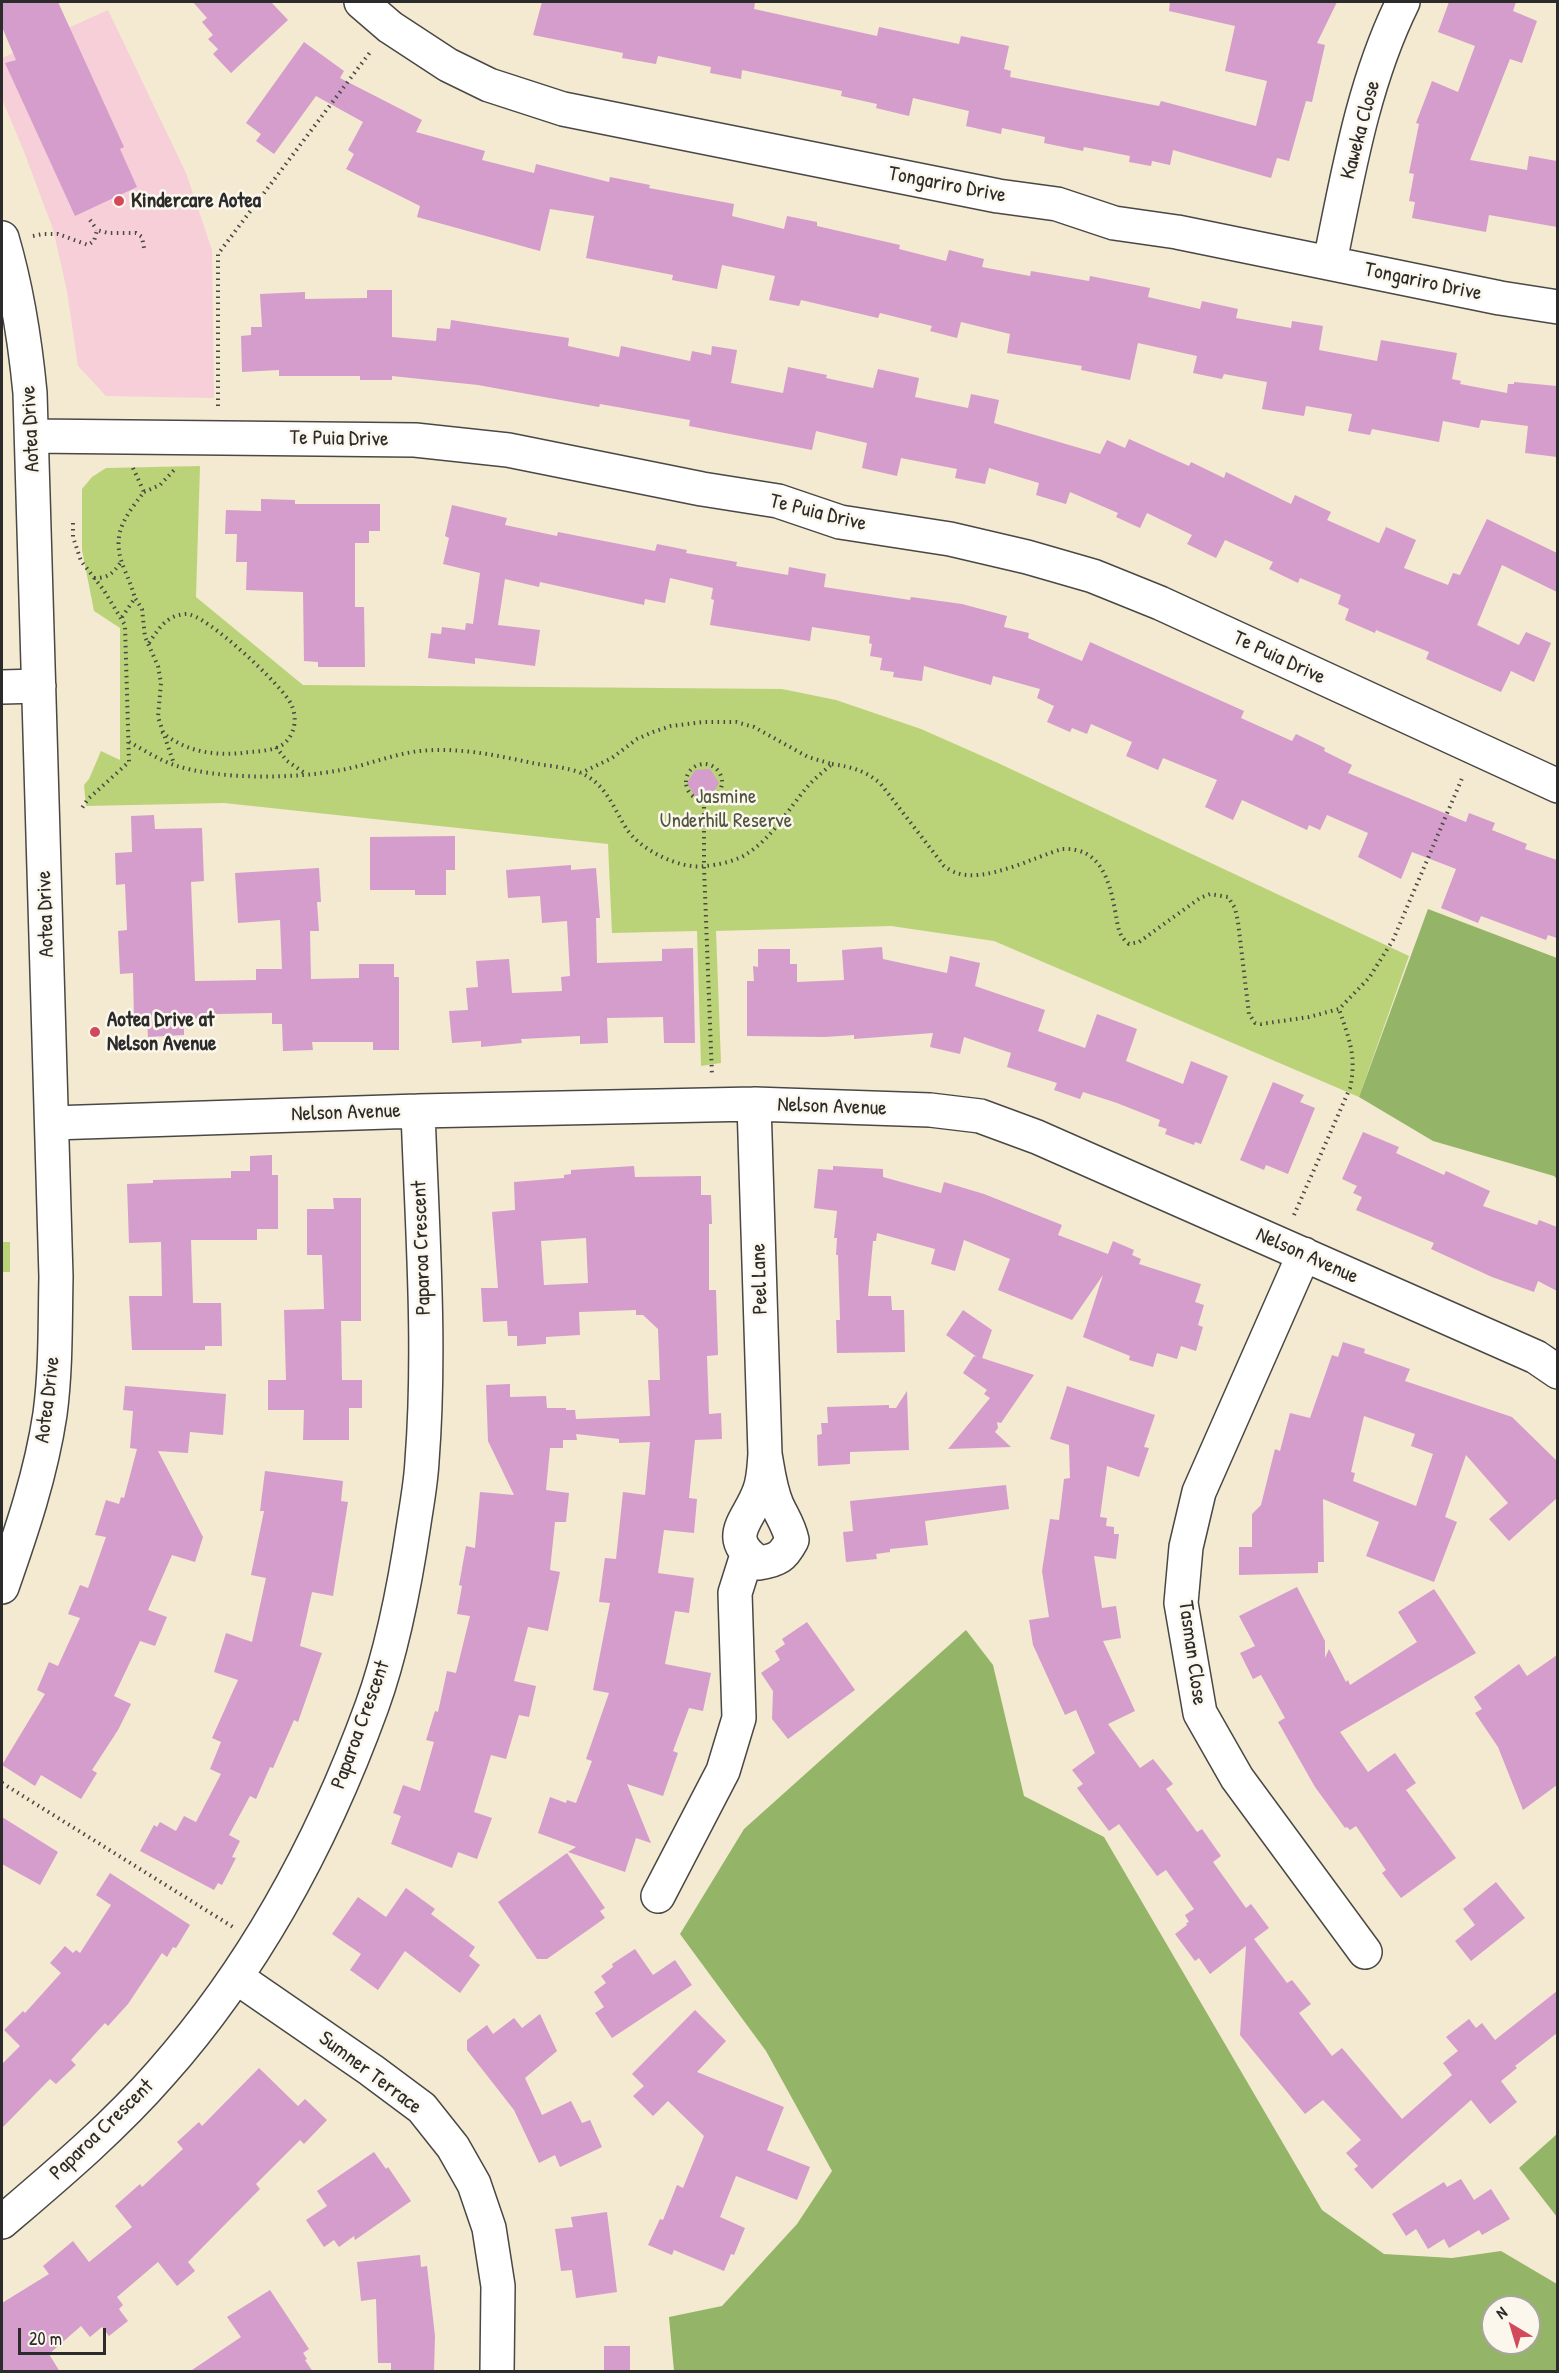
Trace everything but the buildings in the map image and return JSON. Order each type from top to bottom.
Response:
[{"type":"street","name":"Tongariro Drive","points":[[361,2],[390,27],[448,65],[489,85],[563,109],[998,196],[1057,204],[1114,223],[1177,232],[1500,298],[1557,307]]},
{"type":"street","name":"Kaweka Close","points":[[1330,262],[1364,107],[1394,21],[1403,2]]},
{"type":"street","name":"Aotea Drive","points":[[2,240],[15,287],[26,345],[32,436],[52,1123],[55,1354],[50,1415],[29,1509],[2,1587]]},
{"type":"street","name":"Te Puia Drive","points":[[32,436],[415,440],[508,450],[702,489],[778,501],[840,522],[950,539],[1027,557],[1093,576],[1160,603],[1557,786]]},
{"type":"street","points":[[2,687],[39,686]]},
{"type":"street","name":"Nelson Avenue","points":[[52,1123],[418,1111],[754,1104],[930,1110],[980,1116],[1037,1137],[1293,1249],[1536,1357],[1557,1372]]},
{"type":"street","name":"Peel Lane","points":[[754,1104],[765,1454],[771,1488],[777,1506],[789,1524],[792,1540],[786,1551],[775,1561],[759,1563],[747,1555],[740,1546],[739,1532],[761,1489],[765,1454]]},
{"type":"street","name":"Paparoa Crescent","points":[[2,2222],[68,2166],[117,2120],[163,2071],[236,1977],[259,1943],[309,1852],[343,1780],[373,1704],[392,1636],[408,1565],[422,1464],[426,1376],[418,1111]]},
{"type":"street","name":"Tasman Close","points":[[1293,1249],[1199,1492],[1186,1547],[1181,1603],[1200,1713],[1238,1778],[1365,1952]]},
{"type":"street","points":[[658,1896],[723,1771],[739,1718],[735,1593],[747,1555]]},
{"type":"street","name":"Sumner Terrace","points":[[236,1977],[422,2108],[453,2148],[474,2184],[489,2228],[498,2286],[497,2372]]},
{"type":"path","points":[[218,437],[218,254],[390,27]]},
{"type":"path","points":[[90,220],[97,230],[108,233],[136,233],[142,237],[144,248]]},
{"type":"path","points":[[2,240],[58,234],[88,246],[94,241],[97,230]]},
{"type":"path","points":[[134,436],[133,470],[144,492],[125,516],[119,530],[122,561],[135,598],[142,609],[145,637],[158,666],[161,683],[158,717],[174,765]]},
{"type":"path","points":[[73,523],[76,552],[122,616],[125,625],[129,742],[129,762],[88,799],[82,808]]},
{"type":"path","points":[[94,578],[106,578],[122,561]]},
{"type":"path","points":[[122,616],[135,598]]},
{"type":"path","points":[[148,643],[173,615],[189,613],[205,620],[267,675],[291,703],[295,718],[292,734],[282,745],[235,753],[209,753],[171,740],[161,730]]},
{"type":"path","points":[[581,773],[612,758],[652,732],[671,726],[704,722],[736,722],[754,727],[808,757],[857,768],[870,774],[880,783],[944,866],[958,874],[976,875],[992,872],[1062,849],[1074,848],[1086,852],[1102,870],[1122,939],[1129,944],[1139,942],[1200,898],[1210,894],[1220,894],[1228,897],[1235,908],[1251,1018],[1261,1024],[1309,1017],[1339,1009],[1369,978],[1393,940],[1474,748]]},
{"type":"path","points":[[129,742],[174,765],[214,772],[286,776],[307,774],[341,770],[385,757],[421,750],[498,755],[581,773],[601,787],[613,801],[627,830],[637,839],[663,858],[681,864],[704,867],[748,854],[773,829],[810,784],[832,764]]},
{"type":"path","points":[[276,747],[287,761],[307,774]]},
{"type":"path","points":[[703,763],[717,768],[722,779],[722,784],[714,798],[704,801],[694,798],[686,786],[688,773],[694,766],[703,763]]},
{"type":"path","points":[[704,801],[704,867],[713,1105]]},
{"type":"path","points":[[1293,1249],[1350,1088],[1354,1069],[1339,1009]]},
{"type":"path","points":[[2,1783],[259,1943]]},
{"type":"shaded area","name":"Kindercare Aotea","points":[[108,10],[186,173],[212,250],[214,398],[106,396],[78,366],[67,291],[53,229],[2,99],[2,58]]},
{"type":"green space","name":"Jasmine Underhill Reserve","points":[[200,466],[196,597],[303,685],[782,689],[836,700],[921,729],[998,763],[1409,956],[1359,1097],[994,941],[891,926],[716,931],[721,1063],[701,1066],[697,931],[612,933],[608,844],[224,803],[86,806],[84,785],[101,751],[120,760],[120,628],[94,611],[82,550],[82,489],[92,477],[106,468]]},
{"type":"green space","points":[[1428,909],[1557,958],[1557,1179],[1554,1176],[1433,1141],[1359,1097]]},
{"type":"green space","points":[[2,1242],[10,1242],[10,1272],[2,1272]]},
{"type":"green space","points":[[966,1630],[993,1665],[1024,1796],[1104,1837],[1322,2210],[1384,2254],[1452,2258],[1501,2251],[1557,2284],[1557,2371],[674,2371],[669,2317],[722,2306],[797,2224],[832,2171],[766,2051],[680,1934],[744,1829]]},
{"type":"green space","points":[[1557,2134],[1557,2217],[1519,2168]]},
{"type":"place","name":"Kindercare Aotea","points":[[119,201]]},
{"type":"place","name":"Aotea Drive at Nelson Avenue","points":[[95,1032]]}]
